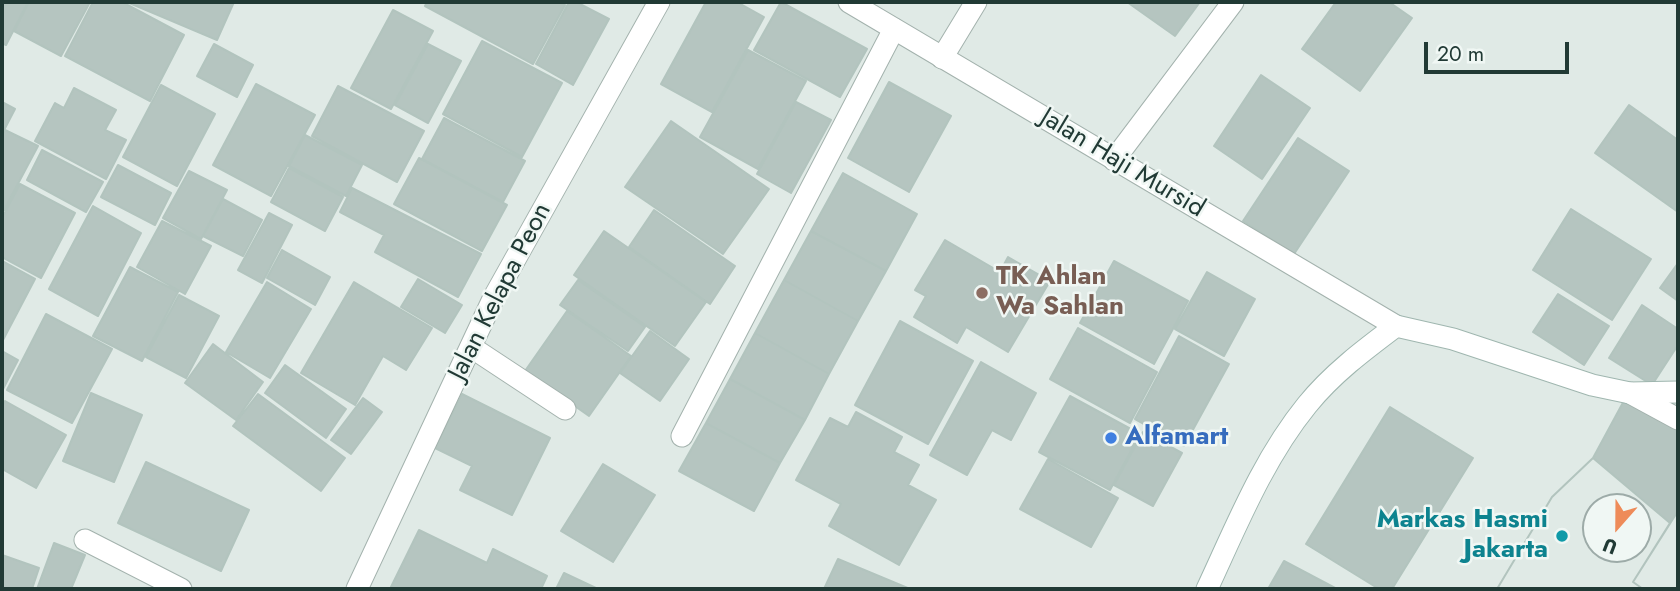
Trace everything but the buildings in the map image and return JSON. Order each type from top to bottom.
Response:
[{"type":"street","name":"Jalan Kelapa Peon","points":[[357,589],[494,297],[659,2]]},
{"type":"street","name":"Jalan Haji Mursid","points":[[849,2],[1395,326],[1453,339],[1592,385],[1630,393]]},
{"type":"street","points":[[942,58],[975,2]]},
{"type":"street","points":[[1114,160],[1233,2]]},
{"type":"street","points":[[682,436],[894,29]]},
{"type":"street","points":[[1207,589],[1254,490],[1307,404],[1345,365],[1395,326]]},
{"type":"street","points":[[471,347],[565,409]]},
{"type":"street","points":[[1630,393],[1678,393]]},
{"type":"street","points":[[1630,393],[1678,419]]},
{"type":"street","points":[[85,540],[181,589]]},
{"type":"place","name":"TK Ahlan Wa Sahlan","points":[[982,293]]},
{"type":"place","name":"Alfamart","points":[[1111,438]]},
{"type":"place","name":"Markas Hasmi Jakarta","points":[[1562,536]]}]
